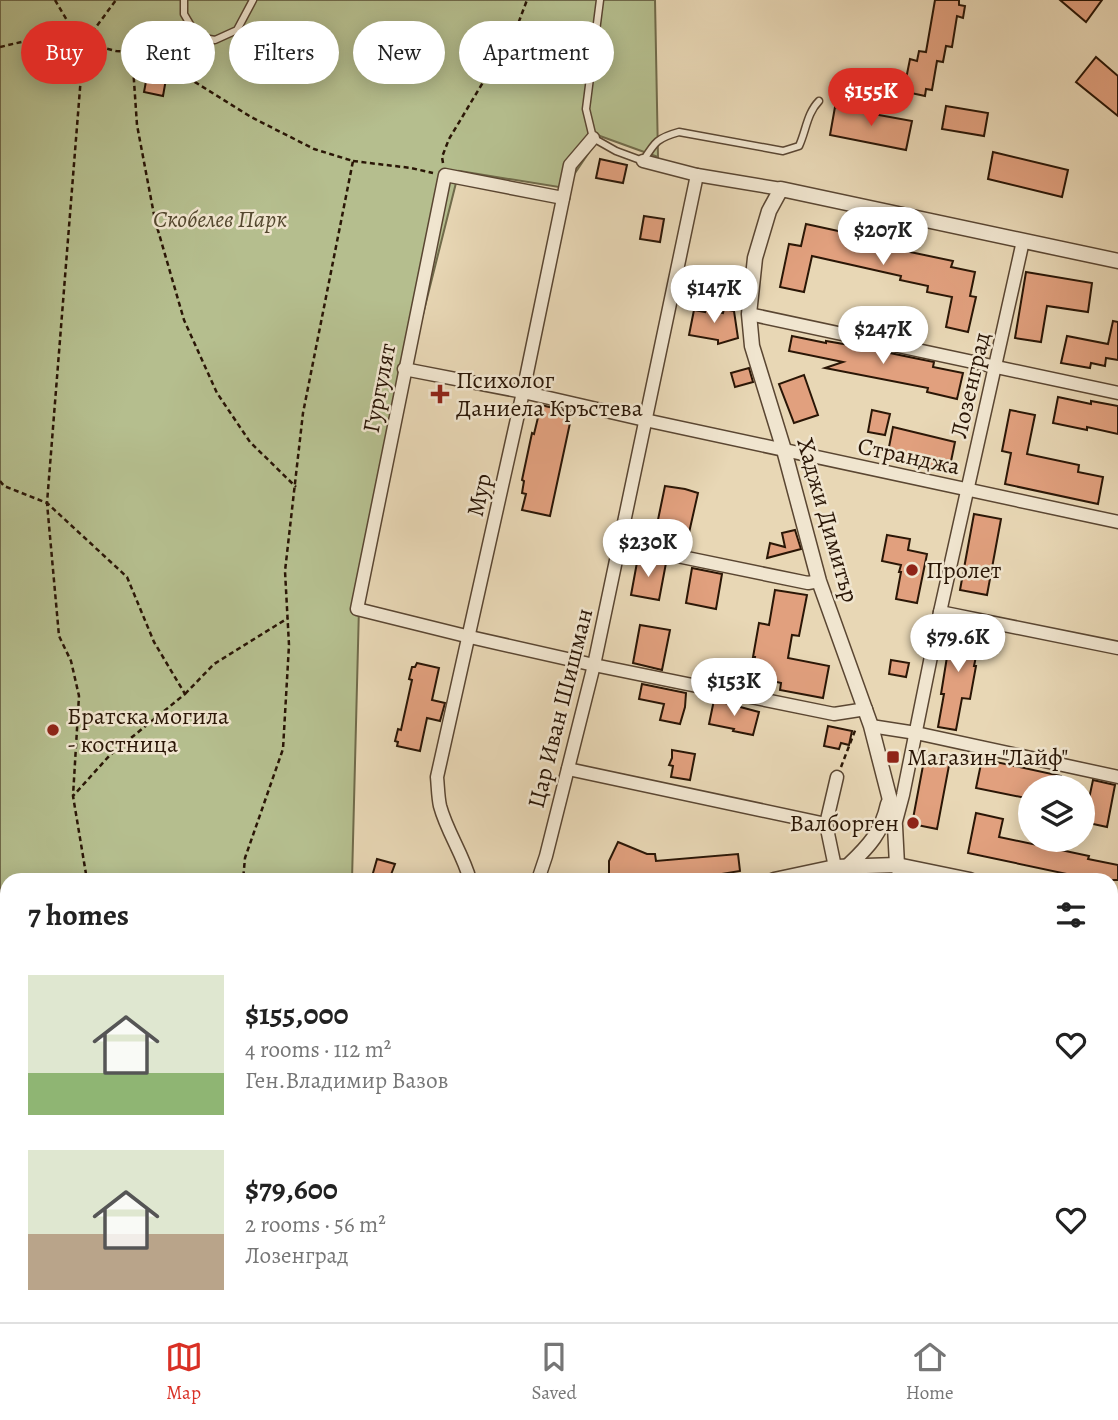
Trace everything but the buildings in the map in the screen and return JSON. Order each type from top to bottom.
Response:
[{"type":"street","name":"Мур","points":[[468,873],[439,804],[438,778],[570,165],[593,138]]},
{"type":"street","points":[[643,161],[697,175],[781,189],[1118,261]]},
{"type":"street","points":[[445,175],[563,198]]},
{"type":"street","name":"Гургулят","points":[[445,175],[356,609],[470,637]]},
{"type":"street","name":"Цар Иван Шишман","points":[[540,873],[594,665],[697,175]]},
{"type":"street","name":"Хаджи Димитър","points":[[781,189],[769,211],[755,258],[749,314],[752,346],[784,450],[819,580],[871,726],[895,826],[897,865],[900,873]]},
{"type":"street","name":"Лозенград","points":[[895,826],[1023,241]]},
{"type":"street","points":[[749,314],[1118,393]]},
{"type":"street","name":"Странджа","points":[[404,369],[523,392],[1118,522]]},
{"type":"street","points":[[619,544],[808,583],[819,580]]},
{"type":"street","points":[[940,612],[1118,649]]},
{"type":"street","points":[[470,637],[834,714],[864,709]]},
{"type":"street","points":[[871,726],[916,733],[1118,777]]},
{"type":"street","points":[[568,769],[825,824]]},
{"type":"street","points":[[837,777],[825,824],[842,866]]},
{"type":"street","points":[[842,866],[869,845],[882,826],[889,796]]},
{"type":"street","points":[[808,873],[842,866],[897,865],[936,873]]},
{"type":"street","name":"Хаджи Димитър","points":[[894,873],[897,865]]},
{"type":"lane","points":[[184,0],[184,14],[194,32],[215,40],[237,30],[253,0]]},
{"type":"lane","points":[[600,0],[586,108],[593,138],[616,151],[643,161],[663,136],[679,132],[783,151],[799,146],[811,109],[819,101]]},
{"type":"path","points":[[55,0],[67,21]]},
{"type":"path","points":[[100,21],[116,0]]},
{"type":"path","points":[[199,84],[251,117],[314,149],[353,161],[445,175],[442,158],[449,139],[518,24],[527,0]]},
{"type":"path","points":[[178,21],[184,14]]},
{"type":"path","points":[[0,47],[21,42]]},
{"type":"path","points":[[79,84],[47,503],[59,636],[71,661],[79,696],[73,796],[86,873]]},
{"type":"path","points":[[134,84],[139,138],[156,220],[184,320],[216,393],[250,442],[296,487]]},
{"type":"path","points":[[244,873],[246,858],[283,749],[289,645],[285,571],[303,413],[353,161]]},
{"type":"path","points":[[0,481],[47,503],[127,578],[154,642],[185,694]]},
{"type":"path","points":[[73,796],[110,755],[185,694],[214,664],[288,618]]},
{"type":"path","points":[[837,777],[864,709]]},
{"type":"green space","name":"Скобелев Парк","points":[[0,0],[655,0],[658,157],[600,136],[565,188],[459,171],[407,378],[359,607],[352,873],[0,873]]},
{"type":"place","name":"Психолог Даниела Кръстева","points":[[440,394]]},
{"type":"place","name":"Пролет","points":[[912,570]]},
{"type":"place","name":"Братска могила - костница","points":[[53,730]]},
{"type":"place","name":"Магазин \"Лайф\"","points":[[893,757]]},
{"type":"place","name":"Валборген","points":[[913,823]]}]
